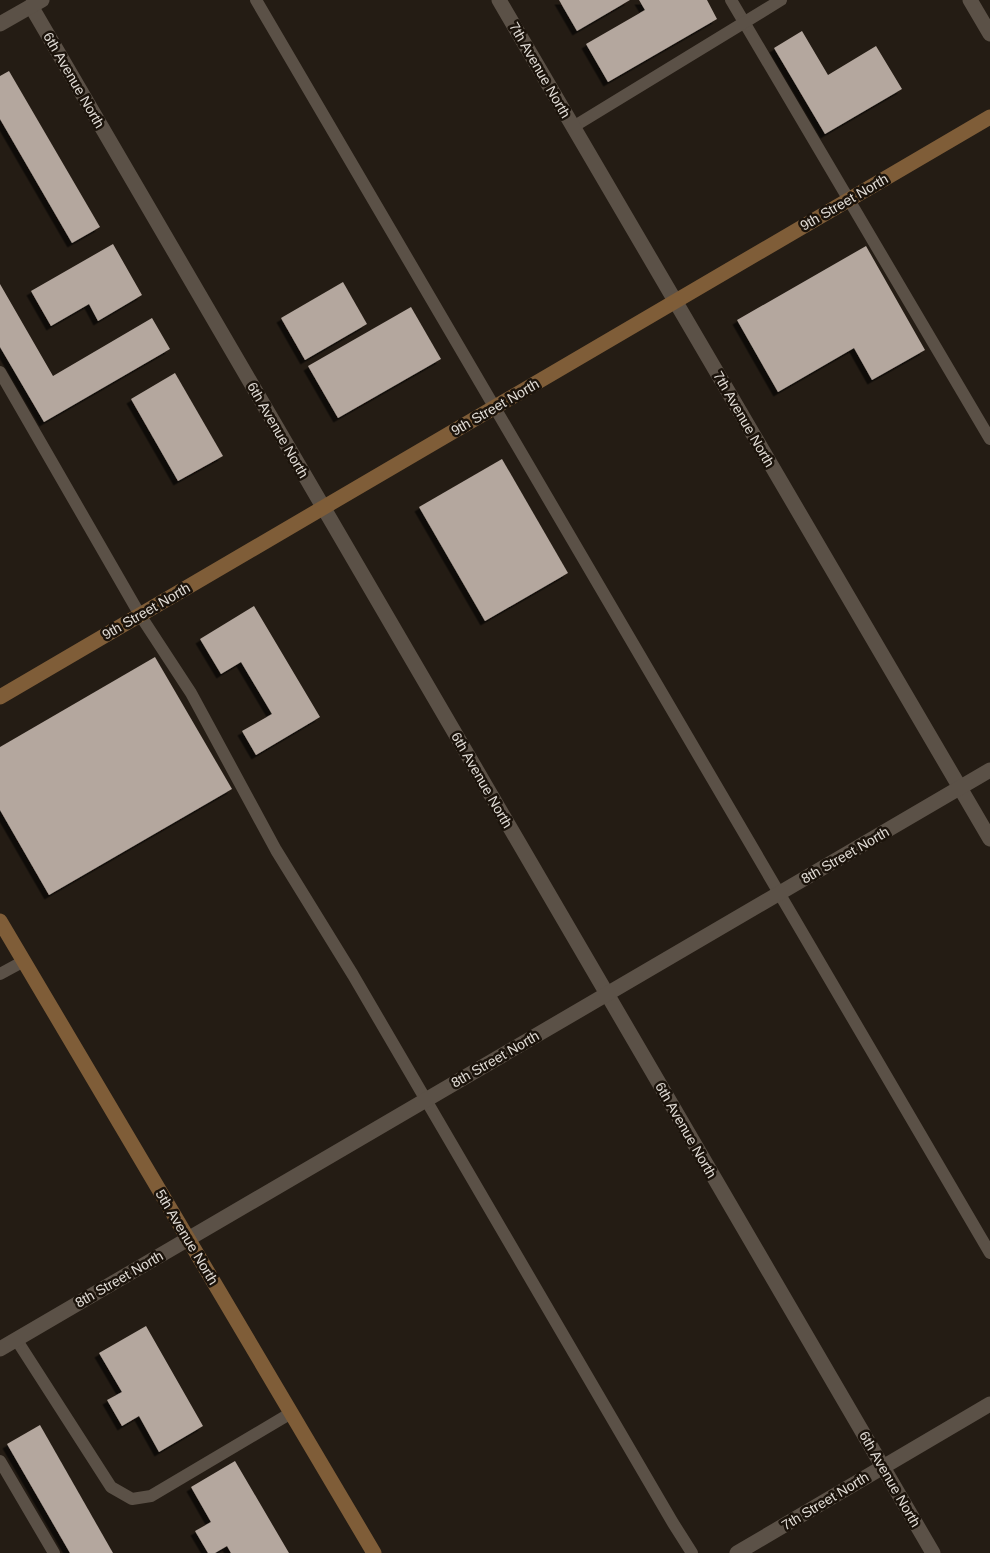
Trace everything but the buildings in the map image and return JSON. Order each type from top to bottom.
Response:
[{"type":"street","name":"7th Avenue North","points":[[499,0],[990,839]]},
{"type":"street","points":[[970,0],[990,34]]},
{"type":"street","points":[[0,24],[37,3]]},
{"type":"street","name":"6th Avenue North","points":[[37,3],[324,507],[933,1553]]},
{"type":"street","name":"9th Street North","points":[[0,697],[990,117]]},
{"type":"street","name":"8th Street North","points":[[0,1349],[990,770]]},
{"type":"street","name":"5th Avenue North","points":[[0,921],[374,1553]]},
{"type":"street","name":"7th Street North","points":[[737,1553],[990,1404]]},
{"type":"lane","points":[[256,0],[990,1253]]},
{"type":"lane","points":[[731,0],[990,439]]},
{"type":"lane","points":[[574,127],[781,0]]},
{"type":"lane","points":[[0,372],[5,392],[140,615],[191,693],[276,850],[353,975],[424,1101],[672,1523],[692,1553]]},
{"type":"lane","points":[[0,974],[24,961]]},
{"type":"lane","points":[[16,1339],[111,1487],[132,1499],[151,1496],[291,1413]]},
{"type":"lane","points":[[0,1461],[54,1553]]}]
